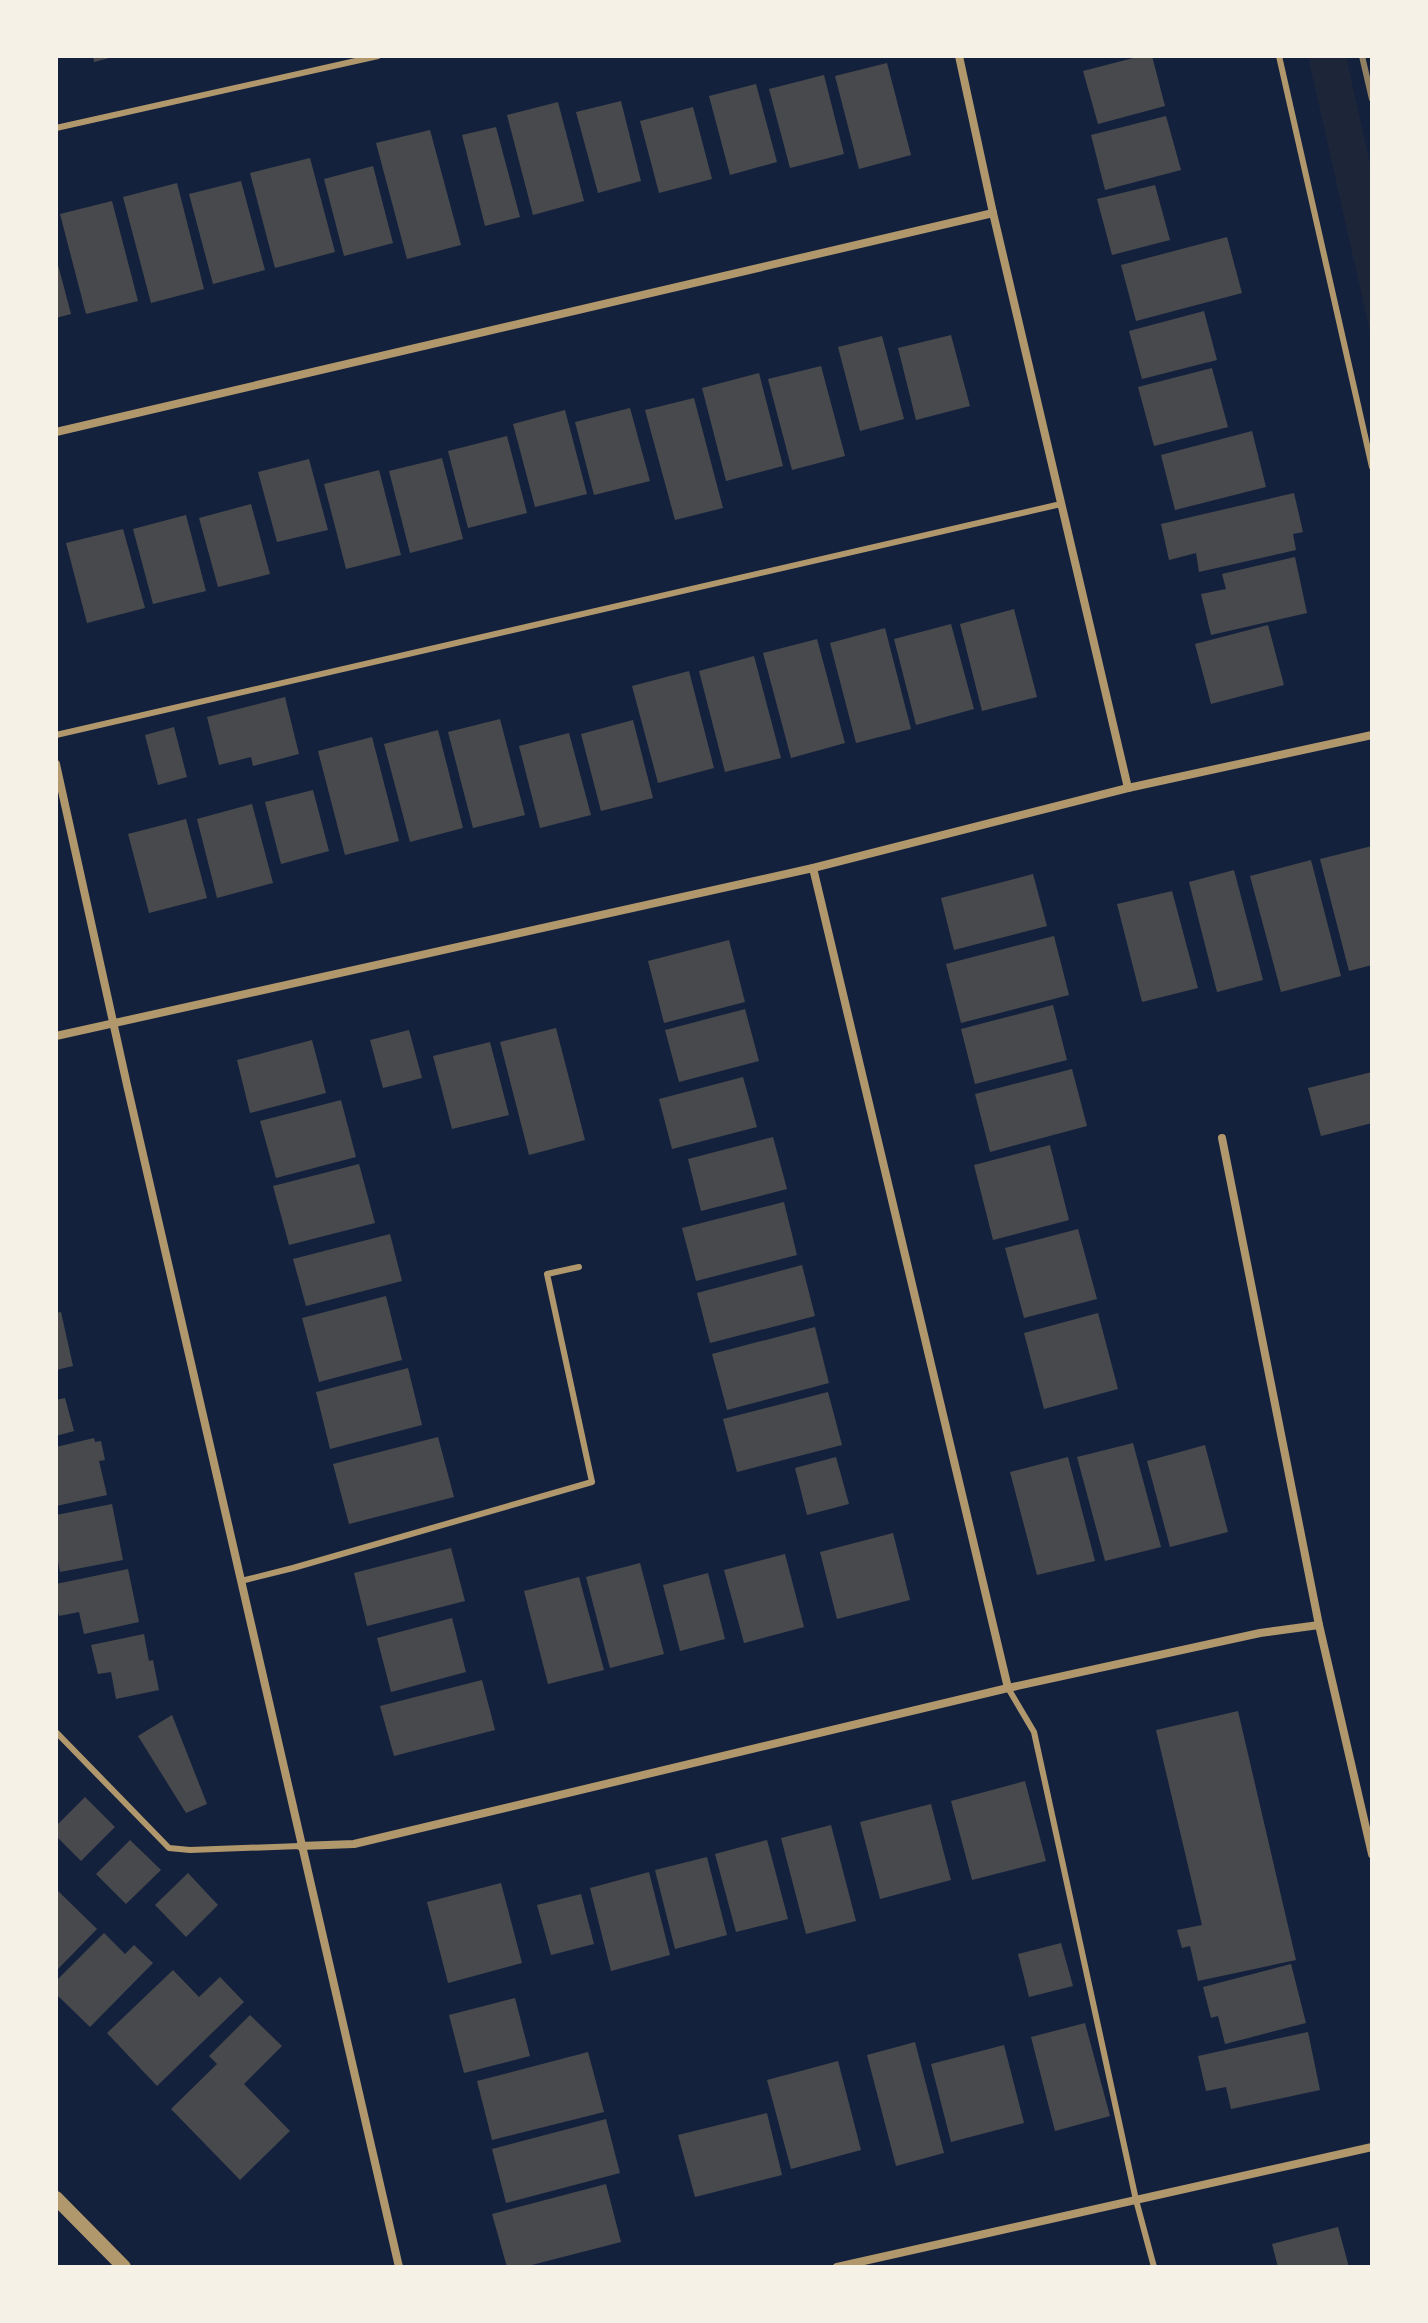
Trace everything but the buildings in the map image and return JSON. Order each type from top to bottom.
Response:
[{"type":"street","points":[[959,56],[1128,788]]},
{"type":"street","points":[[56,432],[993,213]]},
{"type":"street","points":[[56,1036],[813,868],[1128,788],[1372,735]]},
{"type":"street","points":[[56,764],[112,1023],[399,2267]]},
{"type":"street","points":[[813,868],[1008,1688]]},
{"type":"street","points":[[1222,1138],[1319,1625],[1372,1854]]},
{"type":"street","points":[[300,1846],[354,1844],[1008,1688],[1260,1633],[1319,1625]]},
{"type":"street","points":[[837,2267],[1372,2147]]},
{"type":"street","points":[[56,2198],[124,2267]]},
{"type":"lane","points":[[56,128],[378,56]]},
{"type":"lane","points":[[1279,56],[1372,467]]},
{"type":"lane","points":[[56,735],[1061,504]]},
{"type":"lane","points":[[241,1581],[592,1482],[547,1274],[579,1267]]},
{"type":"lane","points":[[1008,1688],[1034,1732],[1136,2200],[1154,2267]]},
{"type":"lane","points":[[56,1732],[169,1848],[300,1846]]},
{"type":"shaded area","points":[[1308,56],[1346,56],[1372,173],[1372,341]]},
{"type":"railway","points":[[1362,56],[1372,99]]}]
